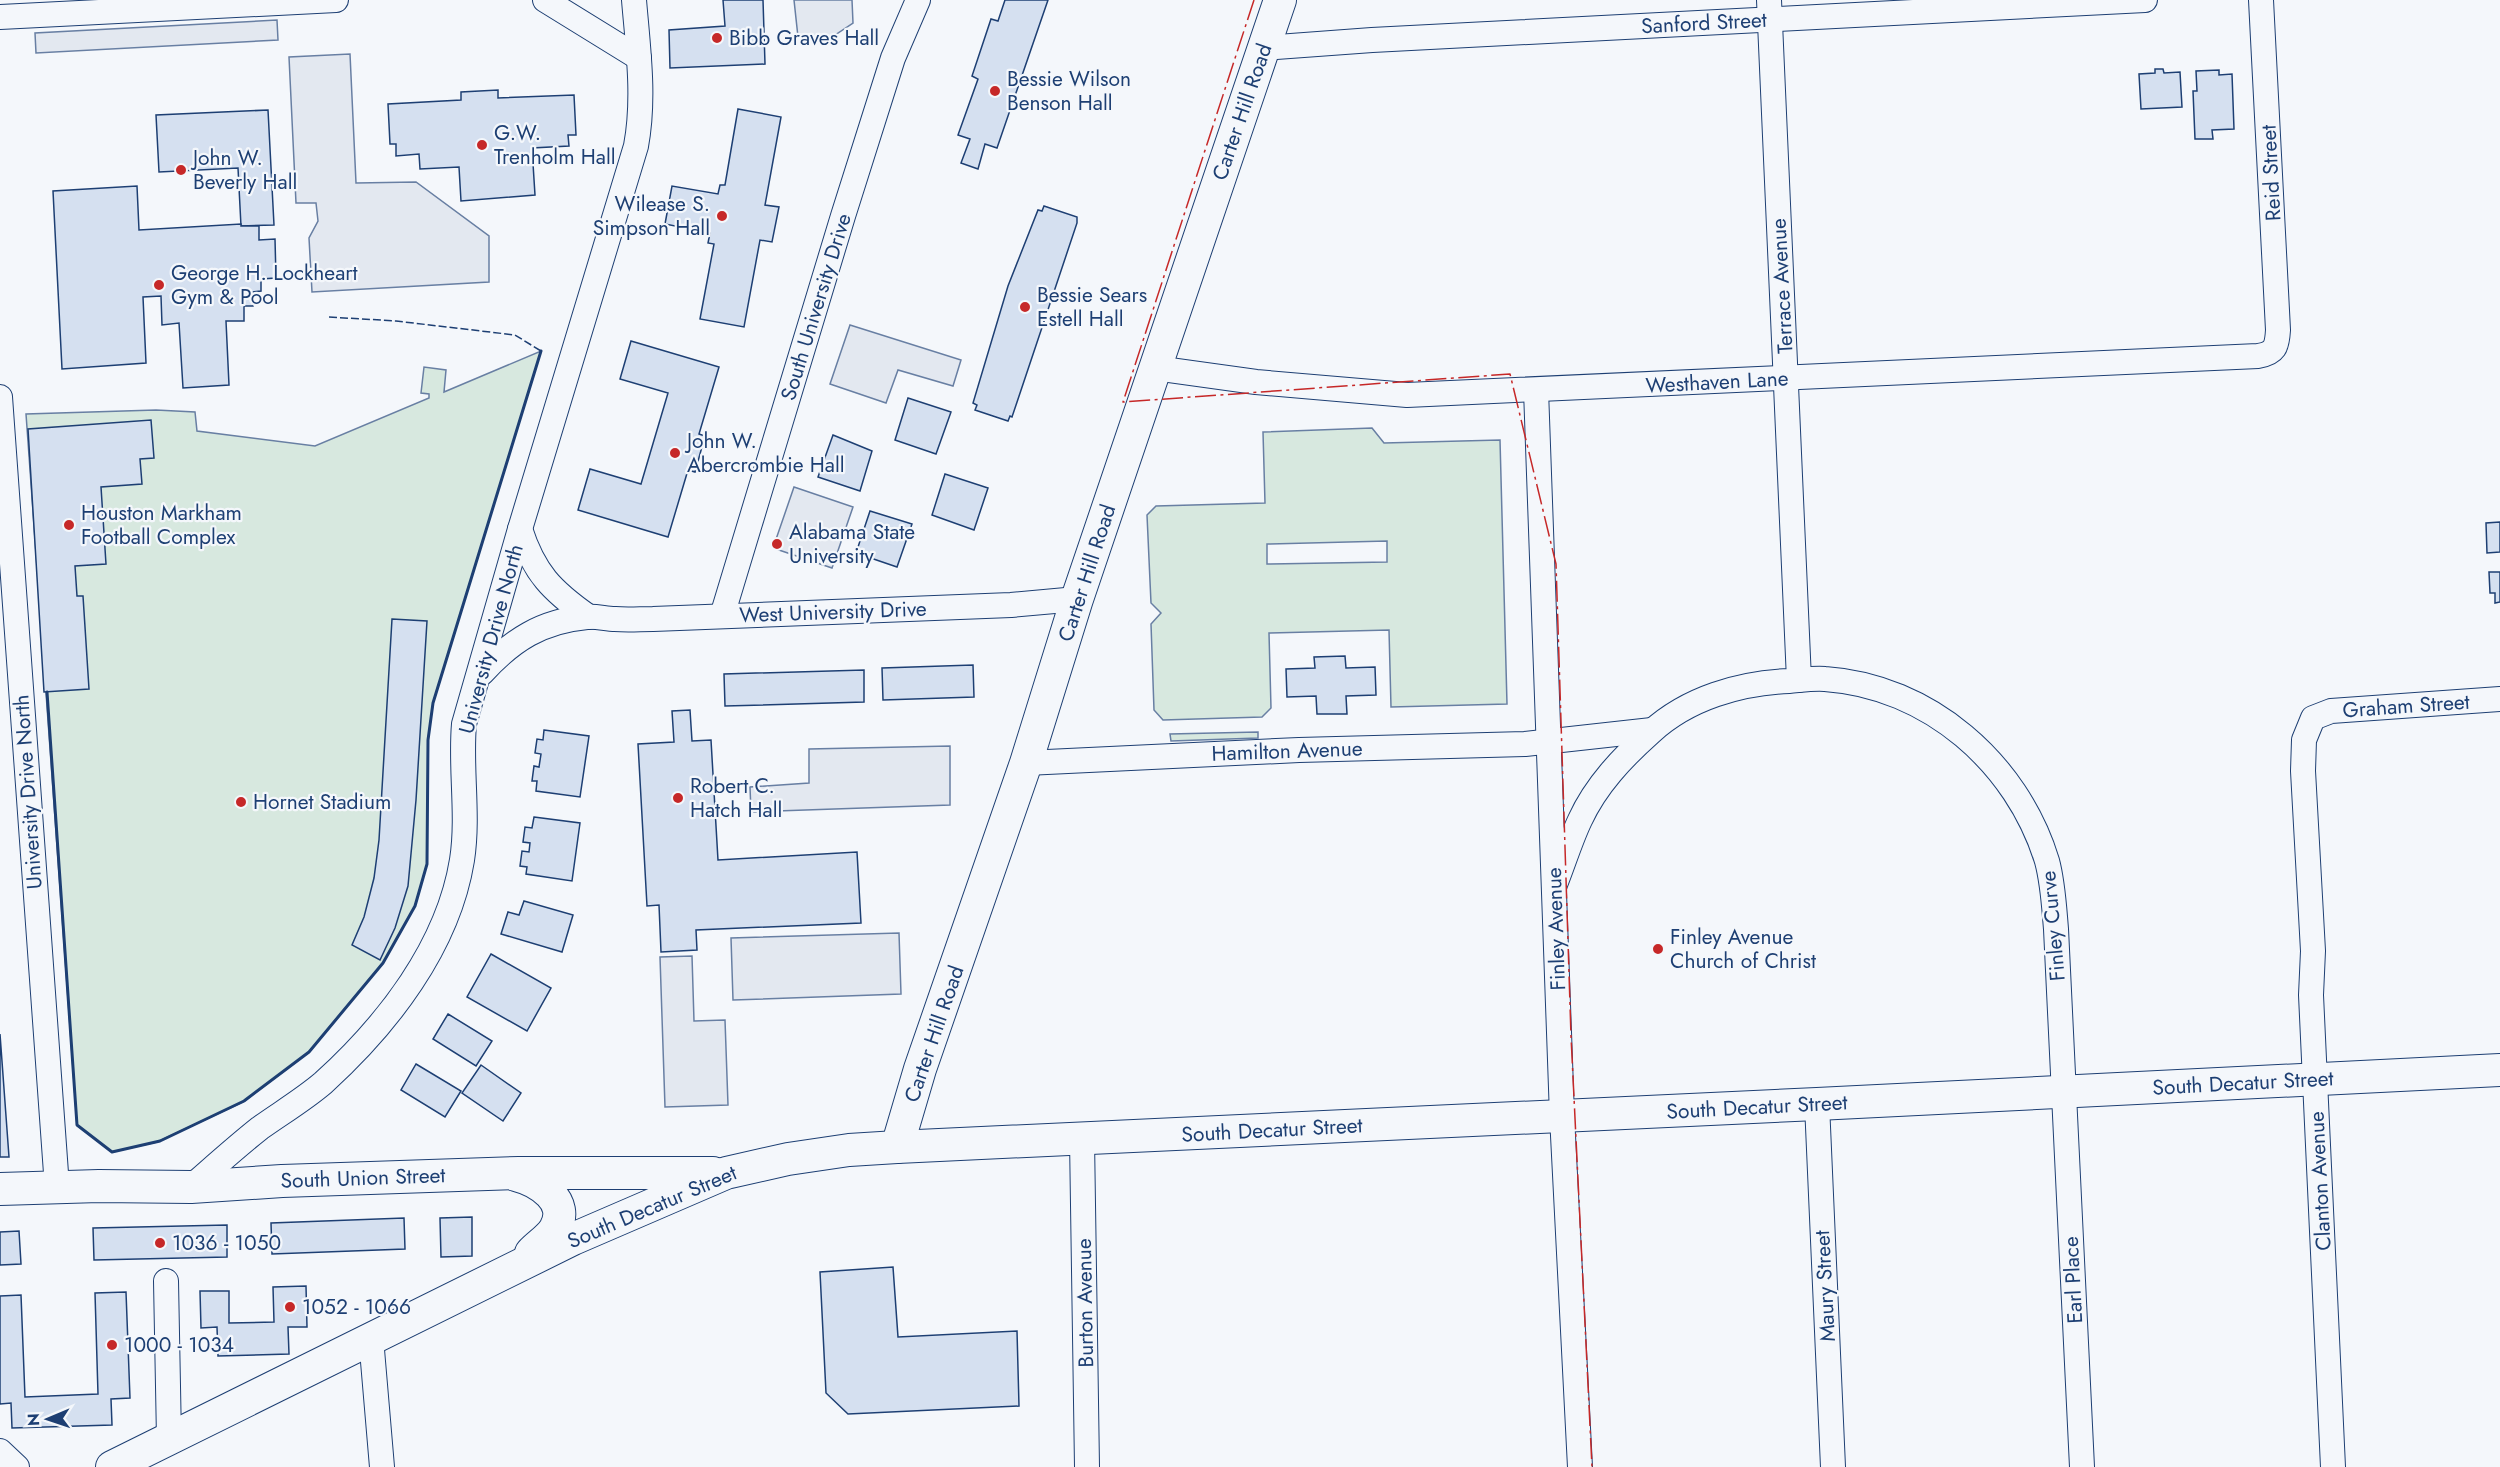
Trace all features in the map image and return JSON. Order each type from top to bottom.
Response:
[{"type":"main road","name":"Carter Hill Road","points":[[897,1147],[920,1069],[1026,763],[1077,599],[1280,0]]},
{"type":"main road","name":"South Decatur Street","points":[[112,1467],[573,1239],[726,1173],[788,1159],[849,1150],[897,1147],[2500,1070]]},
{"type":"main road","name":"South Union Street","points":[[0,1189],[191,1187],[282,1180],[509,1173],[726,1173]]},
{"type":"main road","points":[[509,1173],[532,1179],[543,1185],[554,1199],[558,1215],[558,1222],[550,1236],[520,1265]]},
{"type":"street","points":[[0,17],[336,0]]},
{"type":"street","points":[[545,0],[639,58]]},
{"type":"street","name":"University Drive North","points":[[191,1187],[261,1128],[323,1082],[391,1010],[437,938],[456,885],[462,858],[464,724],[520,529],[636,146],[641,119],[634,0]]},
{"type":"street","name":"South University Drive","points":[[722,616],[893,58],[918,0]]},
{"type":"street","name":"Sanford Street","points":[[1263,48],[1769,10],[2145,0]]},
{"type":"street","name":"Reid Street","points":[[2261,0],[2278,318],[2277,346]]},
{"type":"street","name":"Terrace Avenue","points":[[1769,10],[1799,680]]},
{"type":"street","name":"Westhaven Lane","points":[[1155,368],[1256,382],[1407,395],[2258,356],[2270,354],[2277,346]]},
{"type":"street","name":"Finley Avenue","points":[[1536,390],[1562,1116],[1580,1467]]},
{"type":"street","name":"University Drive North","points":[[0,397],[2,454],[57,1187]]},
{"type":"street","name":"West University Drive","points":[[520,529],[527,552],[539,574],[566,601],[589,616]]},
{"type":"street","name":"West University Drive","points":[[478,677],[513,643],[532,631],[557,622],[589,616],[616,620],[1011,604],[1077,599]]},
{"type":"street","name":"Finley Curve","points":[[1554,887],[1580,819],[1602,782],[1652,730],[1683,710],[1727,690],[1763,682],[1825,679],[1890,692],[1915,703],[1945,721],[1972,742],[2013,789],[2039,839],[2052,883],[2063,1092]]},
{"type":"street","name":"Graham Street","points":[[2313,718],[2331,711],[2500,699]]},
{"type":"street","name":"Clanton Avenue","points":[[2313,718],[2304,740],[2303,771],[2312,916],[2311,995],[2333,1467]]},
{"type":"street","name":"Hamilton Avenue","points":[[1026,763],[1299,750],[1525,744],[1652,730]]},
{"type":"street","name":"Earl Place","points":[[2063,1092],[2082,1467]]},
{"type":"street","name":"Maury Street","points":[[1817,1104],[1833,1467]]},
{"type":"street","name":"Burton Avenue","points":[[1082,1139],[1087,1467]]},
{"type":"street","points":[[166,1281],[169,1439]]},
{"type":"street","points":[[371,1338],[382,1467]]},
{"type":"street","points":[[0,1451],[17,1467]]},
{"type":"shaded area","points":[[794,0],[852,0],[853,23],[832,37],[798,37]]},
{"type":"shaded area","points":[[277,20],[278,40],[36,53],[35,33]]},
{"type":"shaded area","points":[[350,54],[356,183],[416,182],[489,236],[489,282],[312,292],[309,238],[318,221],[316,203],[296,203],[289,57]]},
{"type":"shaded area","points":[[850,325],[961,360],[953,386],[898,370],[886,403],[830,384]]},
{"type":"shaded area","name":"Hornet Stadium","points":[[541,351],[433,703],[428,740],[427,864],[415,906],[383,963],[308,1053],[243,1102],[157,1142],[112,1152],[77,1125],[26,414],[156,410],[195,412],[197,431],[315,446],[429,398],[429,394],[421,393],[424,367],[446,370],[444,392]]},
{"type":"shaded area","points":[[1372,428],[1384,443],[1500,440],[1507,704],[1391,707],[1389,630],[1269,633],[1271,708],[1262,717],[1163,720],[1154,710],[1151,624],[1161,613],[1151,603],[1147,515],[1156,506],[1265,503],[1263,432]],"holes":[[[1387,541],[1387,562],[1267,564],[1267,544]]]},
{"type":"shaded area","points":[[794,487],[853,507],[832,568],[773,548]]},
{"type":"shaded area","points":[[1258,732],[1258,738],[1171,741],[1170,734]]},
{"type":"shaded area","points":[[950,746],[950,805],[751,812],[750,787],[809,783],[809,749]]},
{"type":"shaded area","points":[[899,933],[901,994],[733,1000],[731,938]]},
{"type":"shaded area","points":[[692,956],[694,1021],[725,1020],[728,1105],[665,1107],[660,957]]},
{"type":"building","name":"Bibb Graves Hall","points":[[723,0],[763,0],[765,64],[670,68],[669,30],[725,26]]},
{"type":"building","name":"Bessie Wilson Benson Hall","points":[[1005,0],[1048,0],[997,148],[985,144],[978,169],[961,163],[970,139],[958,135],[978,79],[972,76],[991,19],[998,21]]},
{"type":"building","points":[[2155,69],[2163,69],[2164,73],[2180,72],[2182,107],[2141,109],[2139,74],[2155,73]]},
{"type":"building","points":[[2219,70],[2219,75],[2232,74],[2234,129],[2212,130],[2213,139],[2195,139],[2193,91],[2197,91],[2196,71]]},
{"type":"building","name":"G.W. Trenholm Hall","points":[[498,90],[498,98],[574,95],[576,135],[568,135],[569,146],[532,148],[535,195],[461,201],[459,167],[420,169],[419,154],[396,156],[396,144],[390,144],[388,104],[461,100],[461,92]]},
{"type":"building","name":"Wilease S. Simpson Hall","points":[[738,109],[781,117],[765,205],[779,207],[772,242],[760,240],[744,327],[700,319],[714,244],[708,243],[710,233],[665,224],[672,186],[718,194],[720,185],[725,185]]},
{"type":"building","name":"John W. Beverly Hall","points":[[268,110],[274,225],[241,226],[238,168],[159,172],[156,115]]},
{"type":"building","name":"George H. Lockheart Gym & Pool","points":[[137,186],[139,230],[241,224],[241,226],[259,226],[259,240],[275,239],[276,278],[261,279],[261,291],[253,292],[253,306],[244,306],[244,321],[226,321],[229,385],[183,388],[179,323],[162,325],[161,296],[143,297],[146,363],[62,369],[53,191]]},
{"type":"building","name":"Bessie Sears Estell Hall","points":[[1044,206],[1077,217],[1077,223],[1012,417],[1010,416],[1008,421],[975,410],[977,405],[973,403],[1008,286],[1038,210],[1042,211]]},
{"type":"building","name":"John W. Abercrombie Hall","points":[[631,341],[719,367],[699,434],[705,436],[695,472],[688,470],[668,537],[578,510],[590,469],[641,484],[668,393],[620,379]]},
{"type":"building","points":[[908,398],[951,412],[936,454],[895,440]]},
{"type":"building","name":"Houston Markham Football Complex","points":[[151,420],[154,458],[140,459],[142,484],[101,487],[106,564],[75,566],[77,596],[83,596],[89,689],[44,692],[28,429]]},
{"type":"building","points":[[833,435],[872,451],[860,491],[818,477]]},
{"type":"building","points":[[945,474],[988,488],[974,530],[932,515]]},
{"type":"building","points":[[870,511],[912,524],[897,567],[856,553]]},
{"type":"building","points":[[2500,522],[2500,552],[2487,553],[2486,523]]},
{"type":"building","points":[[2489,572],[2500,572],[2500,602],[2495,603],[2495,593],[2490,593]]},
{"type":"building","points":[[392,619],[427,621],[416,800],[408,886],[395,928],[380,960],[352,945],[364,917],[374,878],[379,840]]},
{"type":"building","points":[[1345,656],[1346,668],[1375,667],[1376,695],[1346,696],[1347,714],[1317,714],[1316,696],[1287,697],[1286,669],[1315,668],[1314,657]]},
{"type":"building","points":[[973,665],[974,697],[883,700],[882,668]]},
{"type":"building","points":[[864,670],[864,702],[725,706],[724,674]]},
{"type":"building","name":"Robert C. Hatch Hall","points":[[690,710],[692,741],[711,740],[718,860],[857,852],[861,923],[696,930],[697,950],[661,952],[659,905],[647,906],[638,744],[674,742],[672,711]]},
{"type":"building","points":[[544,730],[589,736],[580,797],[536,791],[537,781],[532,781],[534,766],[539,767],[541,754],[535,753],[537,739],[543,740]]},
{"type":"building","points":[[534,817],[580,823],[572,881],[526,874],[527,867],[520,866],[522,851],[529,852],[530,843],[523,842],[525,827],[532,828]]},
{"type":"building","points":[[524,901],[573,915],[562,952],[501,934],[508,912],[519,915]]},
{"type":"building","points":[[491,954],[551,988],[527,1031],[467,997]]},
{"type":"building","points":[[448,1014],[492,1041],[476,1066],[433,1039]]},
{"type":"building","points":[[0,1034],[9,1157],[0,1157]]},
{"type":"building","points":[[416,1064],[461,1091],[445,1117],[401,1090]]},
{"type":"building","points":[[481,1065],[521,1093],[503,1121],[462,1093]]},
{"type":"building","points":[[472,1217],[472,1256],[441,1257],[440,1218]]},
{"type":"building","points":[[404,1218],[405,1249],[272,1254],[271,1223]]},
{"type":"building","name":"1036 - 1050","points":[[227,1225],[227,1257],[94,1260],[93,1228]]},
{"type":"building","points":[[19,1231],[21,1264],[0,1265],[0,1232]]},
{"type":"building","points":[[893,1267],[898,1337],[1017,1331],[1019,1406],[848,1414],[826,1393],[820,1272]]},
{"type":"building","name":"1052 - 1066","points":[[306,1286],[307,1327],[288,1327],[289,1354],[218,1356],[217,1327],[201,1328],[200,1291],[229,1291],[229,1323],[274,1322],[273,1287]]},
{"type":"building","name":"1000 - 1034","points":[[126,1292],[130,1398],[111,1399],[112,1425],[12,1428],[11,1403],[0,1404],[0,1296],[21,1295],[25,1397],[98,1394],[95,1293]]},
{"type":"fence","points":[[329,317],[396,321],[515,335],[541,351]]},
{"type":"wall","points":[[47,692],[77,1125],[112,1152],[160,1141],[244,1101],[309,1052],[383,963],[415,906],[427,864],[428,740],[433,703],[541,351]]},
{"type":"power","points":[[1254,0],[1123,402],[1510,374],[1556,564],[1571,1036],[1592,1467]]},
{"type":"place","name":"Bibb Graves Hall","points":[[717,38]]},
{"type":"place","name":"Bessie Wilson Benson Hall","points":[[995,91]]},
{"type":"place","name":"G.W. Trenholm Hall","points":[[482,145]]},
{"type":"place","name":"John W. Beverly Hall","points":[[181,170]]},
{"type":"place","name":"Wilease S. Simpson Hall","points":[[722,216]]},
{"type":"place","name":"George H. Lockheart Gym & Pool","points":[[159,285]]},
{"type":"place","name":"Bessie Sears Estell Hall","points":[[1025,307]]},
{"type":"place","name":"John W. Abercrombie Hall","points":[[675,453]]},
{"type":"place","name":"Houston Markham Football Complex","points":[[69,525]]},
{"type":"place","name":"Alabama State University","points":[[777,544]]},
{"type":"place","name":"Robert C. Hatch Hall","points":[[678,798]]},
{"type":"place","name":"Hornet Stadium","points":[[241,802]]},
{"type":"place","name":"Finley Avenue Church of Christ","points":[[1658,949]]},
{"type":"place","name":"1036 - 1050","points":[[160,1243]]},
{"type":"place","name":"1052 - 1066","points":[[290,1307]]},
{"type":"place","name":"1000 - 1034","points":[[112,1345]]}]
